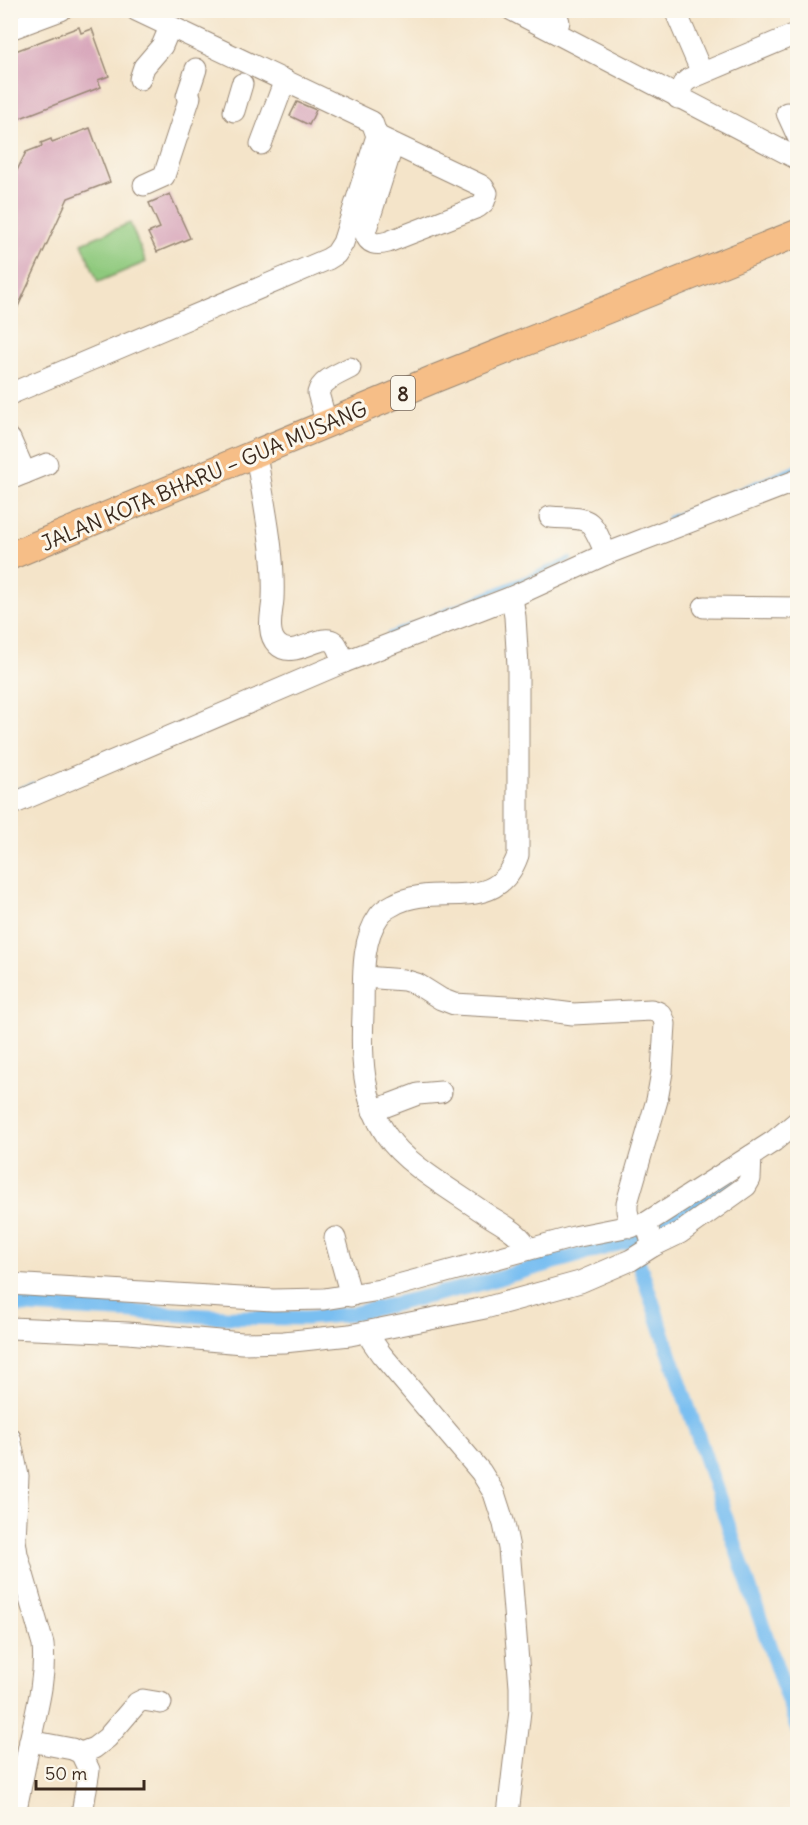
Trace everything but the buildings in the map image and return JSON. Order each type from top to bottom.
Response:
[{"type":"main road","name":"JALAN KOTA BHARU – GUA MUSANG","points":[[10,556],[798,233]]},
{"type":"street","points":[[10,29],[61,10]]},
{"type":"street","points":[[136,10],[368,118],[385,140],[483,187],[487,193],[486,199],[478,207],[388,242],[374,244],[370,242],[365,232],[385,140]]},
{"type":"street","points":[[512,10],[678,98],[792,150]]},
{"type":"street","points":[[555,10],[559,21],[555,32]]},
{"type":"street","points":[[675,10],[702,73]]},
{"type":"street","points":[[140,79],[144,67],[162,46],[170,27]]},
{"type":"street","points":[[678,98],[683,84],[689,79],[798,33]]},
{"type":"street","points":[[144,185],[164,176],[196,69]]},
{"type":"street","points":[[261,144],[285,80]]},
{"type":"street","points":[[234,111],[242,84]]},
{"type":"street","points":[[787,113],[798,137]]},
{"type":"street","points":[[10,394],[336,255],[385,140]]},
{"type":"street","points":[[327,425],[318,393],[319,388],[323,383],[350,368]]},
{"type":"street","points":[[10,439],[17,476],[47,464]]},
{"type":"street","points":[[255,456],[269,538],[273,596],[272,636],[280,646],[287,649],[332,640],[341,655]]},
{"type":"street","points":[[10,805],[341,655],[512,597],[603,548],[798,480]]},
{"type":"street","points":[[550,517],[586,520],[594,525],[603,548]]},
{"type":"street","points":[[512,597],[518,666],[519,839],[518,855],[513,870],[504,881],[490,890],[476,894],[412,898],[382,911],[373,924],[367,944],[361,1049],[365,1084],[373,1111],[387,1137],[407,1157],[516,1232],[528,1249]]},
{"type":"street","points":[[704,607],[798,608]]},
{"type":"street","points":[[364,977],[404,980],[417,984],[454,1004],[527,1008],[573,1014],[651,1010],[659,1012],[663,1016],[662,1071],[657,1100],[627,1203],[627,1211],[653,1246]]},
{"type":"street","points":[[373,1111],[418,1094],[441,1092]]},
{"type":"street","points":[[10,1284],[273,1300],[324,1299],[380,1290],[574,1237],[638,1225],[774,1141],[798,1120]]},
{"type":"street","points":[[10,1328],[128,1333],[242,1343],[284,1342],[368,1332],[485,1308],[580,1282],[631,1260],[680,1233],[746,1186],[750,1179],[750,1156]]},
{"type":"street","points":[[334,1238],[351,1296]]},
{"type":"street","points":[[368,1332],[381,1354],[481,1472],[499,1506],[509,1548],[520,1666],[520,1711],[508,1815]]},
{"type":"street","points":[[10,1438],[18,1476],[15,1540],[17,1554],[43,1644],[44,1656],[44,1678],[15,1815]]},
{"type":"street","points":[[81,1753],[94,1748],[107,1738],[137,1703],[143,1700],[161,1703]]},
{"type":"street","points":[[30,1741],[72,1749],[81,1753],[88,1770],[82,1815]]},
{"type":"green space","points":[[130,223],[146,262],[98,282],[82,243]]},
{"type":"waterway","points":[[669,518],[798,466]]},
{"type":"waterway","points":[[389,634],[570,559]]},
{"type":"waterway","points":[[10,793],[33,784]]},
{"type":"waterway","points":[[658,1230],[729,1181]]},
{"type":"waterway","points":[[10,1305],[225,1317],[306,1318],[352,1314],[475,1285],[638,1238]]},
{"type":"waterway","points":[[639,1263],[798,1730]]}]
